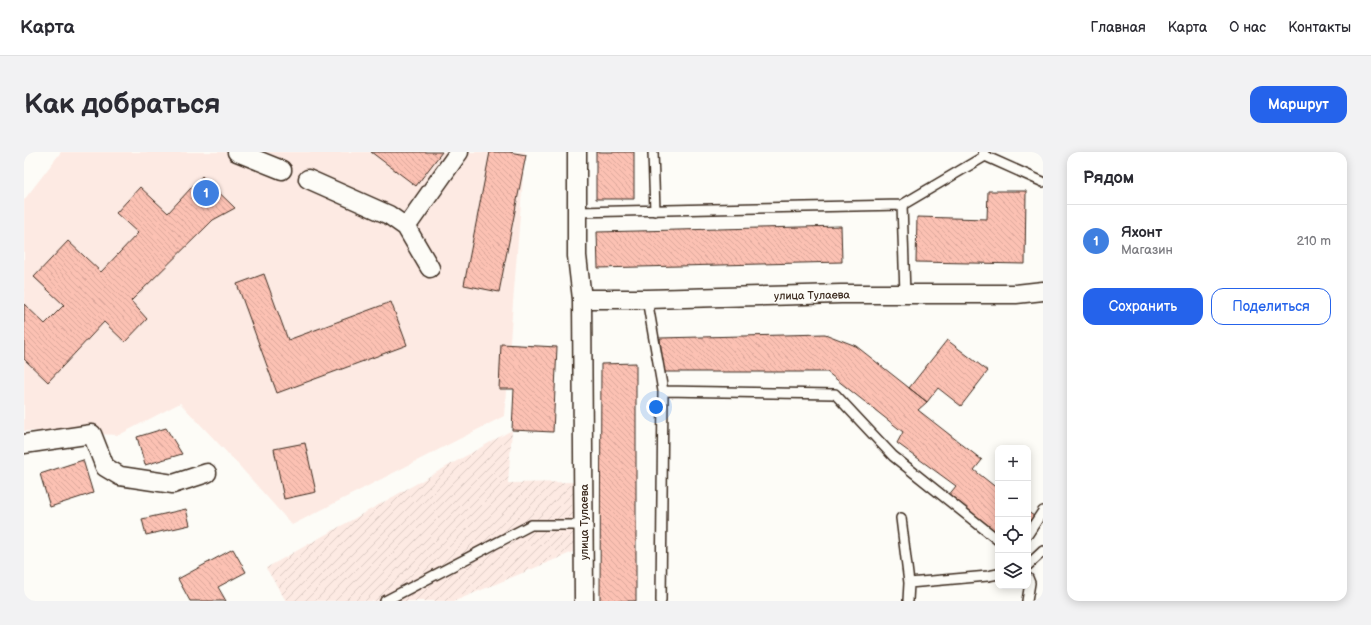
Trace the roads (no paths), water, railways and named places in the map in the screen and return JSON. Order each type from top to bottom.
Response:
[{"type":"street","points":[[237,152],[282,170]]},
{"type":"street","points":[[406,227],[459,152]]},
{"type":"street","name":"улица Тулаева","points":[[577,152],[577,256],[582,299],[584,601]]},
{"type":"street","points":[[308,179],[389,216],[406,227],[430,268]]},
{"type":"street","name":"улица Тулаева","points":[[582,299],[647,299],[841,294],[1016,294],[1043,291]]},
{"type":"street","points":[[24,444],[92,434],[105,467],[120,476],[173,484],[206,473]]},
{"type":"lane","points":[[653,152],[655,210]]},
{"type":"lane","points":[[577,212],[902,205],[984,154],[1043,182]]},
{"type":"lane","points":[[902,205],[905,294]]},
{"type":"lane","points":[[647,299],[663,390],[661,601]]},
{"type":"lane","points":[[663,390],[835,394],[893,456],[995,538]]},
{"type":"lane","points":[[1031,529],[1043,511]]},
{"type":"lane","points":[[901,518],[909,583],[908,601]]},
{"type":"lane","points":[[385,601],[531,525],[584,525]]},
{"type":"lane","points":[[1031,562],[1043,551]]},
{"type":"lane","points":[[909,583],[995,575]]},
{"type":"lane","points":[[1027,601],[1029,589]]},
{"type":"place","name":"Яхонт","points":[[206,193]]}]
